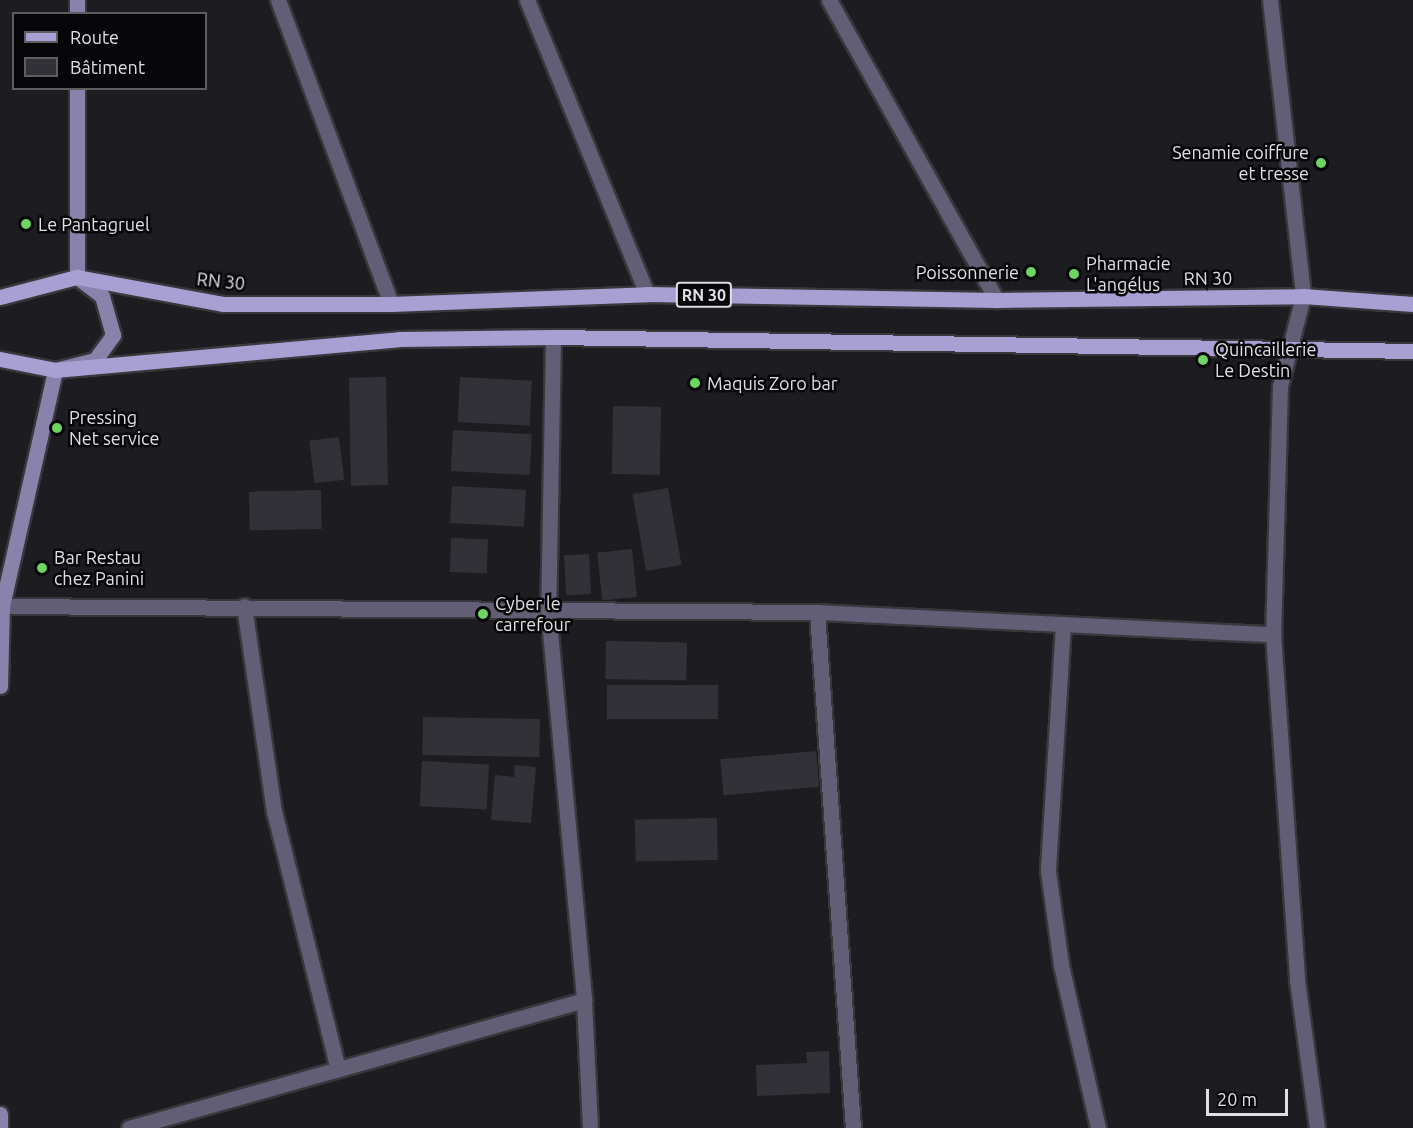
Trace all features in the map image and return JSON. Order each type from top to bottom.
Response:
[{"type":"main road","name":"RN 30","points":[[0,297],[77,277],[223,304],[391,304],[647,294],[997,300],[1303,296],[1413,304]]},
{"type":"main road","points":[[0,359],[55,370],[399,339],[553,337],[1288,347],[1413,351]]},
{"type":"street","points":[[278,0],[391,304]]},
{"type":"street","points":[[527,0],[647,294]]},
{"type":"street","points":[[829,0],[997,300]]},
{"type":"street","points":[[1269,0],[1303,296],[1288,347],[1280,386],[1274,634],[1297,980],[1317,1128]]},
{"type":"street","points":[[0,686],[1,606],[55,370],[95,360],[113,336],[102,296],[77,277],[77,90]]},
{"type":"street","points":[[553,337],[548,610],[584,1000],[590,1128]]},
{"type":"street","points":[[1,606],[817,612],[1274,634]]},
{"type":"street","points":[[244,606],[274,811],[338,1069]]},
{"type":"street","points":[[817,612],[853,1128]]},
{"type":"street","points":[[1063,624],[1048,872],[1061,965],[1098,1128]]},
{"type":"street","points":[[129,1128],[584,1000]]},
{"type":"street","points":[[0,1113],[0,1128]]},
{"type":"building","points":[[386,377],[388,485],[351,486],[349,378]]},
{"type":"building","points":[[460,377],[532,381],[530,426],[458,422]]},
{"type":"building","points":[[613,406],[661,407],[660,475],[612,474]]},
{"type":"building","points":[[453,430],[532,434],[530,475],[451,471]]},
{"type":"building","points":[[339,437],[344,480],[314,483],[309,441]]},
{"type":"building","points":[[452,486],[526,490],[524,527],[450,523]]},
{"type":"building","points":[[668,488],[682,565],[646,571],[633,494]]},
{"type":"building","points":[[321,490],[322,529],[250,530],[249,491]]},
{"type":"building","points":[[451,538],[488,539],[487,573],[450,572]]},
{"type":"building","points":[[632,549],[637,597],[602,600],[597,553]]},
{"type":"building","points":[[589,554],[591,594],[566,595],[564,555]]},
{"type":"building","points":[[606,641],[687,642],[686,680],[605,679]]},
{"type":"building","points":[[607,685],[718,685],[718,719],[607,719]]},
{"type":"building","points":[[423,717],[540,719],[539,757],[422,755]]},
{"type":"building","points":[[816,751],[819,787],[724,795],[720,759]]},
{"type":"building","points":[[422,761],[489,765],[487,809],[420,806]]},
{"type":"building","points":[[515,765],[536,767],[531,823],[491,820],[495,775],[514,777]]},
{"type":"building","points":[[717,818],[718,860],[636,861],[635,819]]},
{"type":"building","points":[[829,1051],[830,1093],[757,1096],[756,1065],[807,1063],[806,1052]]},
{"type":"place","name":"Senamie coiffure et tresse","points":[[1321,163]]},
{"type":"place","name":"Le Pantagruel","points":[[26,224]]},
{"type":"place","name":"Poissonnerie","points":[[1031,272]]},
{"type":"place","name":"Pharmacie L'angélus","points":[[1074,274]]},
{"type":"place","name":"Quincaillerie Le Destin","points":[[1203,360]]},
{"type":"place","name":"Maquis Zoro bar","points":[[695,383]]},
{"type":"place","name":"Pressing Net service","points":[[57,428]]},
{"type":"place","name":"Bar Restau chez Panini","points":[[42,568]]},
{"type":"place","name":"Cyber le carrefour","points":[[483,614]]}]
